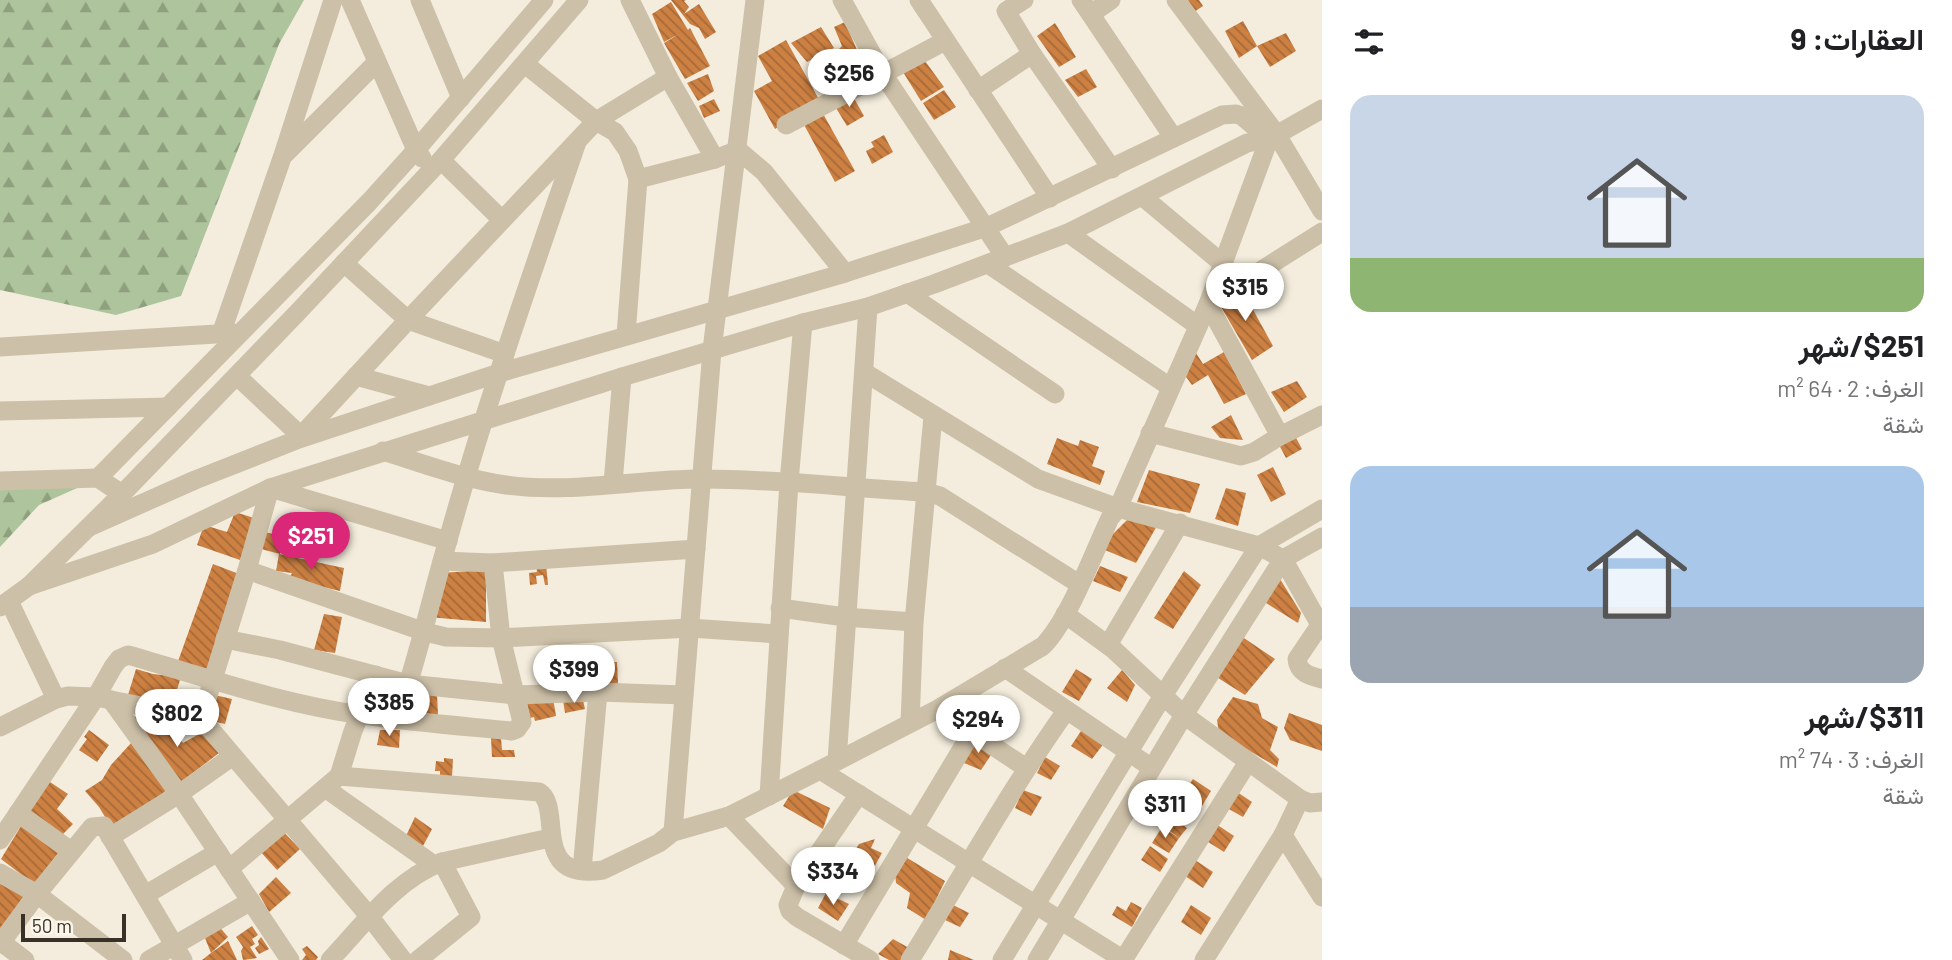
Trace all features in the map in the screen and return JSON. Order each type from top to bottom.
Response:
[{"type":"street","points":[[231,333],[333,0]]},
{"type":"street","points":[[350,0],[416,150],[502,220]]},
{"type":"street","points":[[420,0],[461,98]]},
{"type":"street","points":[[98,478],[168,407],[231,333],[332,241],[461,98],[527,8],[544,0]]},
{"type":"street","points":[[56,699],[4,604],[29,586],[237,376],[436,165],[579,0]]},
{"type":"street","points":[[630,0],[668,77],[715,159]]},
{"type":"street","points":[[673,832],[712,350],[755,0]]},
{"type":"street","points":[[842,0],[883,74],[987,227],[997,261],[1170,387]]},
{"type":"street","points":[[919,0],[1050,198]]},
{"type":"street","points":[[1024,0],[1006,11],[1032,54],[1112,169]]},
{"type":"street","points":[[1111,0],[1086,7],[1173,137]]},
{"type":"street","points":[[1176,0],[1273,137],[1316,189],[1322,211]]},
{"type":"street","points":[[786,125],[945,41]]},
{"type":"street","points":[[978,90],[1032,54]]},
{"type":"street","points":[[284,155],[376,63]]},
{"type":"street","points":[[525,64],[596,121],[615,132],[625,144],[638,179],[626,335]]},
{"type":"street","points":[[300,437],[596,121],[668,77]]},
{"type":"street","points":[[29,586],[153,544],[270,488],[622,377],[803,323],[868,307],[997,261],[1068,233],[1247,143],[1273,137],[1322,109]]},
{"type":"street","points":[[89,527],[300,437],[499,373],[845,273],[987,227],[1112,169],[1173,137],[1228,114],[1241,116],[1273,137]]},
{"type":"street","points":[[332,782],[538,792],[544,795],[548,802],[550,838],[555,852],[569,866],[582,870],[603,870],[659,843],[673,832],[729,816],[829,766],[938,709],[1043,646],[1052,637],[1065,614],[1110,518],[1118,508],[1208,304],[1273,137]]},
{"type":"street","points":[[408,684],[484,420],[577,142]]},
{"type":"street","points":[[638,179],[715,159],[738,150]]},
{"type":"street","points":[[738,150],[764,172],[845,273]]},
{"type":"street","points":[[1143,197],[1223,264]]},
{"type":"street","points":[[1208,304],[1322,232]]},
{"type":"street","points":[[1068,233],[1198,326]]},
{"type":"street","points":[[344,263],[408,320],[505,354]]},
{"type":"street","points":[[907,293],[1055,394]]},
{"type":"street","points":[[1208,304],[1280,436]]},
{"type":"street","points":[[829,766],[845,617],[868,307]]},
{"type":"street","points":[[769,796],[778,634],[803,323]]},
{"type":"street","points":[[0,347],[231,333]]},
{"type":"street","points":[[864,372],[1038,479],[1118,508],[1259,546],[1283,559],[1321,625],[1297,659],[1298,666],[1305,674],[1322,679]]},
{"type":"street","points":[[237,376],[300,437]]},
{"type":"street","points":[[356,376],[429,396]]},
{"type":"street","points":[[613,483],[622,377]]},
{"type":"street","points":[[0,411],[168,407]]},
{"type":"street","points":[[1150,433],[1241,456],[1254,452],[1322,415]]},
{"type":"street","points":[[910,723],[914,622],[933,416]]},
{"type":"street","points":[[383,451],[467,477],[526,487],[559,488],[701,479],[789,482],[925,492],[940,496],[1079,584]]},
{"type":"street","points":[[0,481],[98,478],[122,494]]},
{"type":"street","points":[[270,488],[447,541]]},
{"type":"street","points":[[201,718],[270,488]]},
{"type":"street","points":[[1002,960],[1164,694],[1259,546],[1322,509]]},
{"type":"street","points":[[1108,645],[1180,523]]},
{"type":"street","points":[[1037,960],[1184,715],[1283,559],[1322,537]]},
{"type":"street","points":[[442,562],[493,563],[696,549]]},
{"type":"street","points":[[0,840],[103,699],[119,659],[128,655],[303,704],[361,715],[512,731],[517,729],[522,722],[501,638],[493,563]]},
{"type":"street","points":[[247,570],[446,637],[501,638],[690,628],[778,634]]},
{"type":"street","points":[[780,608],[845,617],[914,622]]},
{"type":"street","points":[[1065,614],[1108,645],[1184,715],[1300,799],[1310,803],[1322,802]]},
{"type":"street","points":[[225,639],[280,650],[408,684],[516,695],[598,692],[684,695]]},
{"type":"street","points":[[1005,668],[1152,768]]},
{"type":"street","points":[[229,869],[332,782],[376,675]]},
{"type":"street","points":[[582,870],[598,692]]},
{"type":"street","points":[[0,726],[68,696],[103,699],[201,718],[370,917],[403,960]]},
{"type":"street","points":[[103,699],[179,794],[251,901],[284,958]]},
{"type":"street","points":[[938,709],[1026,768]]},
{"type":"street","points":[[910,960],[1026,768],[1066,711]]},
{"type":"street","points":[[844,945],[972,732]]},
{"type":"street","points":[[110,837],[233,756]]},
{"type":"street","points":[[829,766],[859,794],[913,830],[971,863],[1123,960],[1248,761]]},
{"type":"street","points":[[332,782],[438,863],[471,917],[418,960]]},
{"type":"street","points":[[859,794],[796,886],[788,905],[790,911],[870,960]]},
{"type":"street","points":[[1204,960],[1283,835],[1300,799]]},
{"type":"street","points":[[18,813],[71,851]]},
{"type":"street","points":[[729,816],[796,886]]},
{"type":"street","points":[[25,960],[0,942],[71,851],[95,826],[104,826],[179,952]]},
{"type":"street","points":[[1283,835],[1322,897]]},
{"type":"street","points":[[330,960],[409,878],[438,863],[550,838]]},
{"type":"street","points":[[145,895],[218,852]]},
{"type":"street","points":[[0,873],[37,894],[123,960]]},
{"type":"street","points":[[149,960],[179,952],[251,901]]},
{"type":"green space","points":[[0,0],[304,0],[279,44],[181,296],[116,315],[0,290]]},
{"type":"green space","points":[[0,483],[84,485],[39,505],[0,547]]},
{"type":"building","points":[[671,0],[686,0],[684,1],[689,7],[684,14],[699,4],[716,32],[705,39],[699,28],[690,24]]},
{"type":"building","points":[[1188,0],[1199,0],[1203,6],[1194,12]]},
{"type":"building","points":[[671,2],[688,30],[690,28],[710,66],[685,79],[664,43],[679,34],[664,42],[652,14]]},
{"type":"building","points":[[1243,21],[1257,46],[1239,58],[1225,31]]},
{"type":"building","points":[[845,22],[860,57],[848,62],[837,51],[842,46],[834,27]]},
{"type":"building","points":[[1055,23],[1076,57],[1059,67],[1037,36]]},
{"type":"building","points":[[821,27],[834,48],[807,62],[791,43]]},
{"type":"building","points":[[1286,33],[1296,51],[1270,67],[1257,46]]},
{"type":"building","points":[[786,40],[821,103],[775,129],[754,91],[772,81],[758,56]]},
{"type":"building","points":[[832,53],[837,62],[816,74],[811,66]]},
{"type":"building","points":[[925,61],[944,87],[921,101],[903,72]]},
{"type":"building","points":[[845,63],[853,78],[828,91],[820,77]]},
{"type":"building","points":[[1086,69],[1097,87],[1078,97],[1065,80]]},
{"type":"building","points":[[708,74],[714,91],[698,101],[687,83]]},
{"type":"building","points":[[944,90],[956,107],[934,120],[923,103]]},
{"type":"building","points":[[851,93],[864,116],[847,126],[833,103]]},
{"type":"building","points":[[714,99],[720,111],[704,118],[699,106]]},
{"type":"building","points":[[821,110],[855,171],[835,182],[802,121]]},
{"type":"building","points":[[884,135],[893,152],[872,164],[866,151],[874,147],[871,142]]},
{"type":"building","points":[[1240,286],[1273,346],[1252,360],[1217,300]]},
{"type":"building","points":[[1224,352],[1246,394],[1224,404],[1208,375],[1192,385],[1184,374],[1196,353],[1203,364]]},
{"type":"building","points":[[1297,381],[1307,397],[1284,412],[1271,392]]},
{"type":"building","points":[[1231,415],[1243,440],[1220,438],[1211,427]]},
{"type":"building","points":[[1294,434],[1302,449],[1286,458],[1278,443]]},
{"type":"building","points":[[1057,438],[1078,446],[1080,440],[1099,447],[1092,466],[1105,471],[1100,485],[1047,464]]},
{"type":"building","points":[[1273,467],[1286,494],[1271,502],[1257,475]]},
{"type":"building","points":[[1149,470],[1200,484],[1190,513],[1137,502]]},
{"type":"building","points":[[1226,488],[1246,493],[1238,526],[1215,519]]},
{"type":"building","points":[[235,512],[254,518],[240,560],[197,545],[204,525],[227,532]]},
{"type":"building","points":[[1131,516],[1158,524],[1136,563],[1105,550],[1113,534]]},
{"type":"building","points":[[265,532],[285,537],[280,554],[261,549]]},
{"type":"building","points":[[279,554],[344,568],[340,591],[289,579],[292,573],[276,571]]},
{"type":"building","points":[[546,563],[548,585],[545,585],[543,575],[536,576],[537,584],[530,585],[529,573],[537,572],[536,565]]},
{"type":"building","points":[[213,564],[239,574],[208,671],[177,664]]},
{"type":"building","points":[[1100,566],[1128,577],[1120,592],[1093,581]]},
{"type":"building","points":[[486,570],[486,622],[428,617],[440,573]]},
{"type":"building","points":[[1184,571],[1201,585],[1173,629],[1154,618]]},
{"type":"building","points":[[1280,579],[1301,613],[1298,623],[1263,601]]},
{"type":"building","points":[[324,614],[342,617],[335,653],[314,650]]},
{"type":"building","points":[[1241,636],[1275,659],[1245,695],[1215,676]]},
{"type":"building","points":[[617,662],[618,684],[591,684],[590,663]]},
{"type":"building","points":[[577,663],[579,681],[568,682],[567,664]]},
{"type":"building","points":[[564,664],[565,683],[543,684],[542,665]]},
{"type":"building","points":[[136,669],[181,677],[173,702],[145,700],[128,695]]},
{"type":"building","points":[[1076,669],[1092,679],[1079,701],[1062,692]]},
{"type":"building","points":[[1122,670],[1135,685],[1127,702],[1107,688]]},
{"type":"building","points":[[210,694],[232,699],[225,724],[204,719]]},
{"type":"building","points":[[437,694],[438,715],[421,715],[420,703],[425,696]]},
{"type":"building","points":[[582,696],[585,709],[565,713],[563,700]]},
{"type":"building","points":[[1233,697],[1258,704],[1262,718],[1278,727],[1270,750],[1279,759],[1277,767],[1219,733],[1217,720]]},
{"type":"building","points":[[553,698],[556,716],[535,721],[534,717],[530,718],[527,703]]},
{"type":"building","points":[[999,705],[1016,714],[1002,735],[988,726]]},
{"type":"building","points":[[1289,713],[1322,725],[1322,751],[1290,740],[1284,728]]},
{"type":"building","points":[[132,716],[168,723],[183,743],[201,733],[219,753],[177,785]]},
{"type":"building","points":[[1083,728],[1105,742],[1092,759],[1071,746]]},
{"type":"building","points":[[89,730],[109,745],[97,762],[79,750],[87,739],[84,737]]},
{"type":"building","points":[[380,730],[400,730],[399,748],[377,745]]},
{"type":"building","points":[[491,738],[501,738],[502,750],[514,750],[515,757],[492,757]]},
{"type":"building","points":[[974,739],[993,752],[981,770],[964,763]]},
{"type":"building","points":[[132,742],[167,790],[113,830],[85,791],[102,780],[111,765]]},
{"type":"building","points":[[1045,757],[1060,766],[1051,780],[1037,773]]},
{"type":"building","points":[[444,758],[453,759],[452,777],[440,776],[440,771],[435,771],[436,761],[444,762]]},
{"type":"building","points":[[1193,779],[1211,791],[1202,806],[1183,794]]},
{"type":"building","points":[[50,782],[68,794],[57,809],[73,824],[59,838],[24,813]]},
{"type":"building","points":[[793,790],[830,808],[823,829],[783,806]]},
{"type":"building","points":[[1023,790],[1042,797],[1031,816],[1015,808]]},
{"type":"building","points":[[1237,792],[1252,802],[1243,817],[1227,808]]},
{"type":"building","points":[[1180,795],[1187,799],[1178,814],[1171,810]]},
{"type":"building","points":[[1190,802],[1200,809],[1192,822],[1181,815]]},
{"type":"building","points":[[1169,815],[1187,828],[1179,838],[1162,825]]},
{"type":"building","points":[[415,817],[432,829],[423,846],[405,838]]},
{"type":"building","points":[[1216,824],[1234,836],[1224,852],[1205,840]]},
{"type":"building","points":[[21,826],[59,852],[34,884],[1,859]]},
{"type":"building","points":[[1162,827],[1179,838],[1169,853],[1152,843]]},
{"type":"building","points":[[281,829],[300,849],[277,870],[258,849]]},
{"type":"building","points":[[875,839],[871,848],[882,853],[867,880],[844,867],[859,844]]},
{"type":"building","points":[[1150,846],[1168,859],[1160,872],[1141,860]]},
{"type":"building","points":[[904,856],[945,881],[926,920],[907,908],[910,893],[896,883],[895,874]]},
{"type":"building","points":[[1195,860],[1213,872],[1203,888],[1185,876]]},
{"type":"building","points":[[276,877],[291,893],[269,912],[259,894]]},
{"type":"building","points":[[0,882],[24,897],[0,932]]},
{"type":"building","points":[[826,893],[849,904],[838,921],[818,908]]},
{"type":"building","points":[[1131,902],[1142,908],[1132,927],[1112,915],[1117,906],[1126,911]]},
{"type":"building","points":[[953,905],[969,913],[960,927],[945,920]]},
{"type":"building","points":[[1191,905],[1211,918],[1201,935],[1181,922]]},
{"type":"building","points":[[217,924],[228,937],[211,953],[203,933]]},
{"type":"building","points":[[252,926],[258,935],[252,939],[255,944],[250,947],[257,958],[243,960],[243,947],[236,937]]},
{"type":"building","points":[[261,937],[269,949],[259,954],[255,948]]},
{"type":"building","points":[[893,939],[909,948],[902,960],[889,960],[878,954]]},
{"type":"building","points":[[228,941],[237,960],[202,960],[211,953]]},
{"type":"building","points":[[307,946],[318,957],[316,960],[302,960],[306,955],[302,949]]},
{"type":"building","points":[[950,950],[974,960],[948,960]]}]
